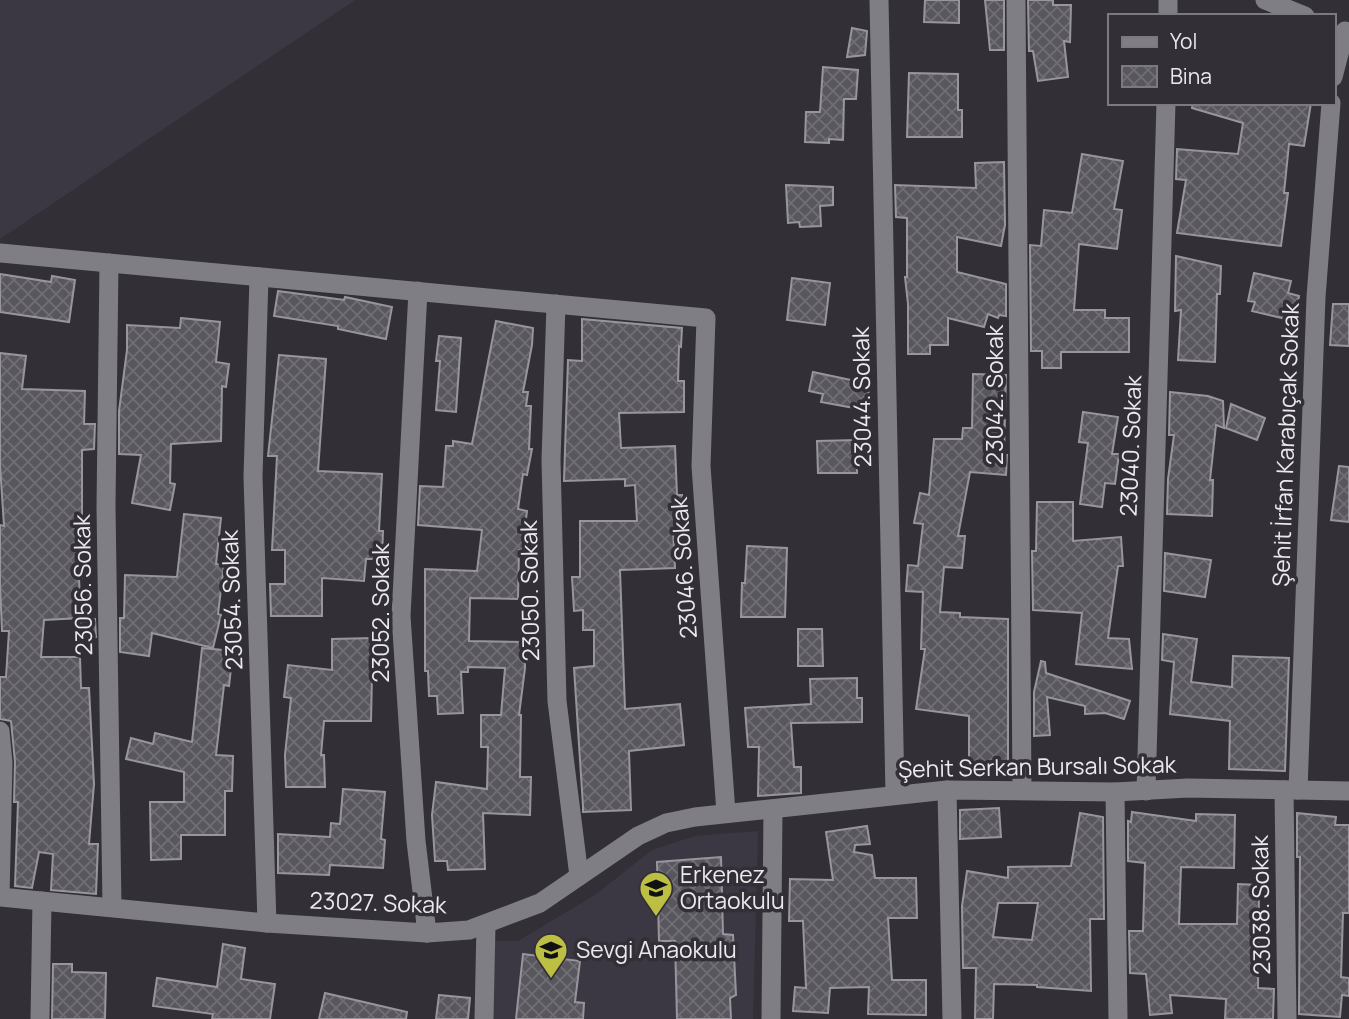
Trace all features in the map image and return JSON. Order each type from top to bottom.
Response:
[{"type":"street","name":"23044. Sokak","points":[[879,0],[895,794]]},
{"type":"street","name":"23042. Sokak","points":[[1016,0],[1022,790]]},
{"type":"street","points":[[1265,0],[1300,14]]},
{"type":"street","points":[[1335,68],[1343,30]]},
{"type":"street","name":"23040. Sokak","points":[[1146,791],[1166,105]]},
{"type":"street","name":"Şehit İrfan Karabıçak Sokak","points":[[1291,790],[1316,297],[1331,105]]},
{"type":"street","points":[[0,253],[555,304]]},
{"type":"street","name":"23056. Sokak","points":[[109,263],[106,506],[112,907]]},
{"type":"street","name":"23054. Sokak","points":[[259,277],[253,477],[267,923]]},
{"type":"street","name":"23052. Sokak","points":[[418,291],[401,616],[416,841],[427,933]]},
{"type":"street","name":"23046. Sokak","points":[[555,304],[706,318],[701,466],[726,813]]},
{"type":"street","name":"23050. Sokak","points":[[555,304],[551,460],[557,701],[579,876]]},
{"type":"street","points":[[0,731],[3,763],[0,897]]},
{"type":"street","name":"Şehit Serkan Bursalı Sokak","points":[[726,813],[947,790],[1349,790]]},
{"type":"street","points":[[947,790],[952,1019]]},
{"type":"street","name":"23038. Sokak","points":[[1287,1019],[1291,790]]},
{"type":"street","points":[[1115,792],[1118,1019]]},
{"type":"street","points":[[771,1019],[773,808]]},
{"type":"street","name":"23027. Sokak","points":[[0,897],[267,923],[427,933],[469,930],[540,903],[638,836],[666,823],[726,813]]},
{"type":"street","points":[[40,1019],[42,901]]},
{"type":"street","points":[[484,1019],[486,924]]},
{"type":"shaded area","points":[[0,0],[355,0],[0,239]]},
{"type":"shaded area","name":"Erkenez Ortaokulu","points":[[758,831],[753,1019],[493,1019],[495,941],[518,941],[595,895],[652,850],[695,836]]},
{"type":"building","points":[[925,0],[959,0],[959,23],[924,22]]},
{"type":"building","points":[[985,0],[1004,0],[1004,50],[990,50]]},
{"type":"building","points":[[1028,0],[1053,0],[1053,5],[1071,5],[1070,42],[1064,41],[1068,77],[1038,81],[1033,51],[1029,51]]},
{"type":"building","points":[[852,28],[867,31],[865,55],[847,57]]},
{"type":"building","points":[[823,67],[858,70],[856,99],[844,99],[843,140],[829,139],[829,143],[805,142],[806,112],[820,112]]},
{"type":"building","points":[[909,73],[958,74],[958,110],[962,110],[962,137],[907,137]]},
{"type":"building","points":[[1193,105],[1311,105],[1304,146],[1289,144],[1284,193],[1288,193],[1281,246],[1177,233],[1186,180],[1176,179],[1177,149],[1238,154],[1243,123],[1192,108]]},
{"type":"building","points":[[1082,154],[1123,161],[1114,209],[1122,210],[1117,249],[1079,244],[1074,310],[1105,310],[1105,318],[1129,318],[1129,352],[1061,352],[1061,368],[1042,368],[1042,351],[1031,351],[1030,245],[1041,246],[1044,210],[1072,213]]},
{"type":"building","points":[[1004,162],[1005,225],[1001,246],[957,237],[957,272],[1006,284],[1006,316],[999,315],[998,318],[988,314],[984,327],[948,318],[948,345],[930,345],[930,354],[908,354],[905,277],[907,218],[896,217],[895,185],[976,188],[975,163]]},
{"type":"building","points":[[786,185],[833,187],[833,205],[820,206],[821,226],[800,227],[799,222],[788,223]]},
{"type":"building","points":[[1176,256],[1221,266],[1220,294],[1217,294],[1215,362],[1178,360],[1181,310],[1175,311]]},
{"type":"building","points":[[1254,273],[1291,281],[1288,293],[1299,296],[1294,321],[1252,311],[1255,302],[1248,301]]},
{"type":"building","points":[[0,274],[51,282],[52,276],[75,280],[69,322],[0,312]]},
{"type":"building","points":[[792,278],[830,283],[825,325],[787,320]]},
{"type":"building","points":[[278,291],[344,300],[345,297],[392,307],[386,339],[338,329],[338,326],[274,316]]},
{"type":"building","points":[[1333,304],[1349,304],[1349,346],[1330,345]]},
{"type":"building","points":[[181,318],[220,322],[216,362],[229,364],[226,387],[222,386],[221,441],[171,444],[170,483],[175,484],[170,510],[132,503],[141,455],[119,454],[119,411],[127,350],[127,325],[180,328]]},
{"type":"building","points":[[582,319],[682,328],[678,381],[684,381],[684,412],[619,413],[621,448],[675,446],[677,495],[682,495],[684,529],[673,529],[675,568],[620,570],[625,709],[680,704],[684,745],[629,751],[631,810],[583,812],[574,668],[594,666],[594,630],[583,630],[583,610],[574,611],[572,577],[580,577],[580,521],[637,521],[635,485],[625,486],[625,479],[564,481],[568,360],[582,361]]},
{"type":"building","points":[[496,321],[533,328],[523,392],[528,392],[526,406],[531,406],[529,449],[532,449],[527,475],[523,474],[518,509],[527,511],[522,550],[519,550],[518,599],[470,598],[469,641],[525,642],[525,668],[519,715],[520,777],[531,777],[530,815],[483,813],[485,869],[448,870],[447,861],[435,861],[432,815],[436,782],[487,789],[488,747],[481,747],[481,715],[501,715],[505,668],[468,667],[468,672],[461,672],[463,713],[438,714],[437,696],[429,696],[428,671],[425,671],[425,569],[477,571],[482,530],[418,525],[420,486],[443,487],[446,446],[453,446],[453,441],[472,444]]},
{"type":"building","points":[[439,336],[461,338],[456,412],[436,410]]},
{"type":"building","points":[[0,353],[26,356],[22,389],[85,391],[84,424],[95,424],[94,449],[82,450],[82,578],[79,578],[81,618],[44,620],[41,657],[80,657],[81,688],[89,688],[94,784],[89,844],[98,844],[96,894],[51,890],[53,854],[39,852],[32,888],[15,886],[18,802],[14,802],[15,762],[11,721],[0,719],[0,677],[6,677],[9,631],[2,631],[0,585],[0,525],[4,526],[0,465]]},
{"type":"building","points":[[279,355],[326,359],[318,471],[382,474],[379,531],[383,531],[382,559],[366,559],[364,581],[322,578],[322,616],[271,616],[270,584],[285,584],[285,550],[272,550],[277,456],[268,456]]},
{"type":"building","points":[[813,372],[870,384],[865,410],[821,402],[823,394],[809,391]]},
{"type":"building","points":[[973,374],[1006,375],[1006,475],[970,472],[958,536],[965,536],[962,568],[944,567],[940,612],[960,613],[960,617],[1008,619],[1008,770],[969,769],[969,716],[916,709],[925,649],[921,649],[923,592],[906,591],[908,565],[918,566],[923,524],[914,523],[920,493],[929,495],[934,439],[962,439],[963,428],[972,428]]},
{"type":"building","points":[[1170,392],[1208,396],[1223,401],[1224,428],[1216,425],[1210,480],[1213,480],[1212,516],[1167,514],[1174,435],[1169,435]]},
{"type":"building","points":[[1231,404],[1265,418],[1257,440],[1226,428]]},
{"type":"building","points":[[1083,412],[1118,417],[1112,454],[1119,454],[1115,484],[1105,483],[1102,507],[1080,504],[1088,443],[1079,442]]},
{"type":"building","points":[[857,440],[857,473],[818,473],[817,441]]},
{"type":"building","points":[[1339,466],[1349,467],[1349,522],[1331,520]]},
{"type":"building","points":[[1037,502],[1073,502],[1073,541],[1121,537],[1123,566],[1118,566],[1108,638],[1129,639],[1132,669],[1076,664],[1082,613],[1033,610],[1032,551],[1036,551]]},
{"type":"building","points":[[184,514],[221,518],[216,564],[224,565],[218,614],[221,615],[213,648],[152,633],[149,656],[120,652],[120,618],[124,618],[125,575],[177,577]]},
{"type":"building","points":[[747,546],[787,548],[785,617],[741,617]]},
{"type":"building","points":[[1165,553],[1211,560],[1205,597],[1164,591]]},
{"type":"building","points":[[95,619],[96,637],[81,638],[81,620]]},
{"type":"building","points":[[798,629],[822,629],[823,666],[798,666]]},
{"type":"building","points":[[1163,634],[1197,639],[1191,682],[1232,687],[1233,656],[1289,658],[1285,771],[1229,769],[1230,721],[1170,714],[1174,662],[1162,660]]},
{"type":"building","points":[[374,638],[375,675],[372,675],[371,721],[324,721],[321,755],[324,755],[325,787],[286,787],[285,755],[291,698],[284,697],[288,665],[332,670],[332,639]]},
{"type":"building","points":[[202,648],[233,651],[229,686],[224,685],[216,755],[233,756],[232,791],[225,791],[225,835],[181,835],[181,859],[151,860],[150,802],[184,802],[184,772],[126,759],[131,738],[153,744],[155,733],[192,742]]},
{"type":"building","points":[[1041,661],[1045,662],[1046,673],[1130,701],[1124,719],[1105,713],[1085,714],[1085,706],[1047,697],[1050,735],[1034,736],[1034,692]]},
{"type":"building","points":[[857,678],[857,698],[862,698],[862,722],[791,723],[794,767],[801,767],[801,793],[758,796],[759,747],[748,747],[745,708],[811,704],[810,679]]},
{"type":"building","points":[[343,789],[385,792],[381,839],[385,840],[383,868],[330,865],[329,875],[278,873],[278,834],[330,837],[331,823],[340,824]]},
{"type":"building","points":[[999,808],[1001,837],[960,839],[960,810]]},
{"type":"building","points":[[1132,812],[1196,821],[1196,814],[1235,815],[1234,868],[1181,867],[1179,924],[1237,924],[1238,884],[1259,885],[1258,988],[1274,989],[1273,1019],[1225,1019],[1226,999],[1170,995],[1172,1013],[1150,1015],[1146,974],[1130,973],[1129,931],[1143,931],[1145,863],[1128,861],[1128,821],[1131,822]]},
{"type":"building","points":[[1080,813],[1103,817],[1104,919],[1090,919],[1091,991],[994,984],[993,1019],[975,1019],[976,968],[963,968],[962,906],[967,871],[1008,878],[1008,867],[1071,866]],"holes":[[[998,903],[1038,903],[1032,940],[993,937]]]},
{"type":"building","points":[[1297,813],[1336,817],[1335,825],[1349,825],[1349,913],[1343,913],[1341,977],[1349,978],[1349,996],[1342,995],[1340,1017],[1299,1014],[1300,857],[1297,857]]},
{"type":"building","points":[[867,826],[870,844],[855,845],[854,852],[872,855],[875,878],[916,878],[917,918],[888,918],[892,980],[926,980],[926,1015],[868,1014],[869,987],[830,988],[828,1013],[793,1011],[795,987],[806,988],[803,921],[789,921],[790,879],[833,880],[826,832]]},
{"type":"building","points":[[721,857],[723,934],[733,935],[736,995],[730,998],[731,1019],[677,1019],[675,941],[659,941],[657,862]]},
{"type":"building","points":[[223,944],[245,948],[241,979],[275,984],[270,1019],[212,1019],[213,1014],[153,1006],[157,978],[217,987]]},
{"type":"building","points":[[523,954],[580,961],[575,1002],[584,1003],[583,1019],[516,1019]]},
{"type":"building","points":[[53,964],[72,964],[72,972],[106,973],[105,1019],[52,1019]]},
{"type":"building","points":[[325,993],[407,1012],[406,1019],[319,1019]]},
{"type":"building","points":[[439,995],[470,998],[468,1019],[436,1019]]},
{"type":"place","name":"Erkenez Ortaokulu","points":[[656,918]]},
{"type":"place","name":"Sevgi Anaokulu","points":[[551,980]]}]
